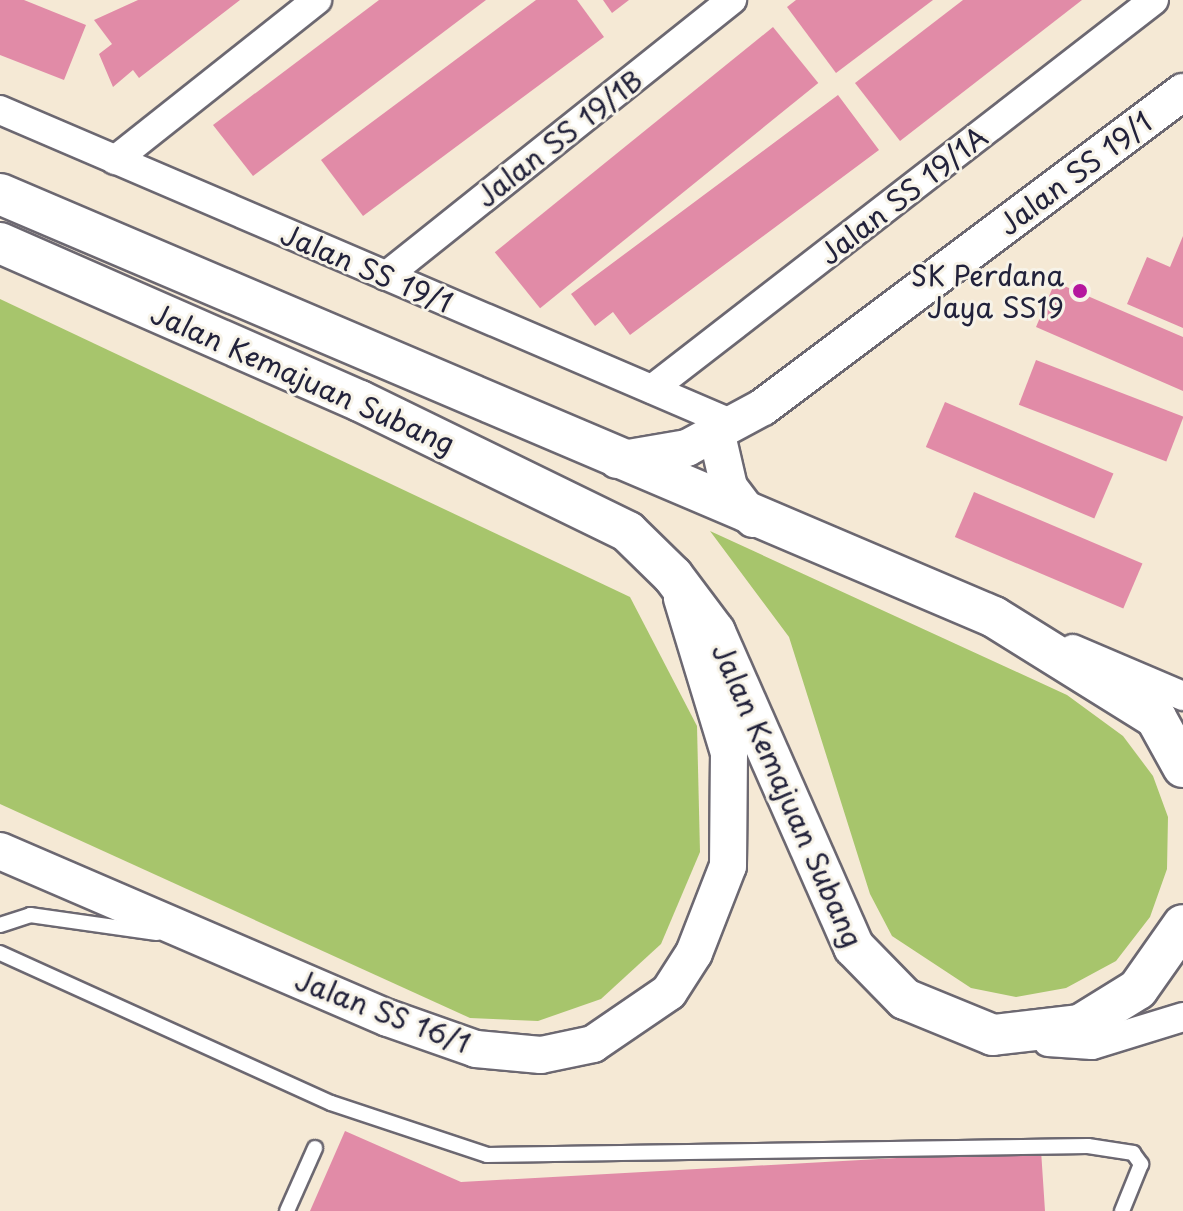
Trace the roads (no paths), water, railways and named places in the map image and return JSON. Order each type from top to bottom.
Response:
[{"type":"main road","name":"Jalan Kemajuan Subang","points":[[0,194],[753,519],[994,617],[1156,718],[1183,767]]},
{"type":"main road","name":"Jalan Kemajuan Subang","points":[[0,243],[550,491],[628,532],[673,576],[746,692],[861,957],[905,999],[942,1019],[1013,1034],[1053,1033],[1109,1012],[1157,970],[1183,925]]},
{"type":"street","points":[[115,160],[317,0]]},
{"type":"street","name":"Jalan SS 19/1B","points":[[386,276],[732,0]]},
{"type":"street","name":"Jalan SS 19/1A","points":[[652,389],[1154,0]]},
{"type":"street","name":"Jalan SS 19/1","points":[[617,460],[646,459],[726,430],[1183,92]]},
{"type":"street","name":"Jalan SS 19/1","points":[[0,110],[652,389],[726,430]]},
{"type":"street","points":[[726,430],[729,487],[753,519]]},
{"type":"street","name":"Jalan SS 16/1","points":[[0,851],[476,1049],[541,1055],[593,1044],[638,1020],[669,992],[713,911],[728,866],[733,807],[716,697],[673,576]]},
{"type":"street","points":[[994,617],[1183,696]]},
{"type":"street","points":[[1013,1034],[1092,1045],[1183,1017]]},
{"type":"lane","points":[[0,925],[30,915],[208,940]]},
{"type":"lane","points":[[0,953],[331,1103],[487,1155],[1088,1146],[1133,1153],[1141,1164],[1122,1211]]},
{"type":"lane","points":[[287,1211],[315,1148]]},
{"type":"place","name":"SK Perdana Jaya SS19","points":[[1080,291]]}]
